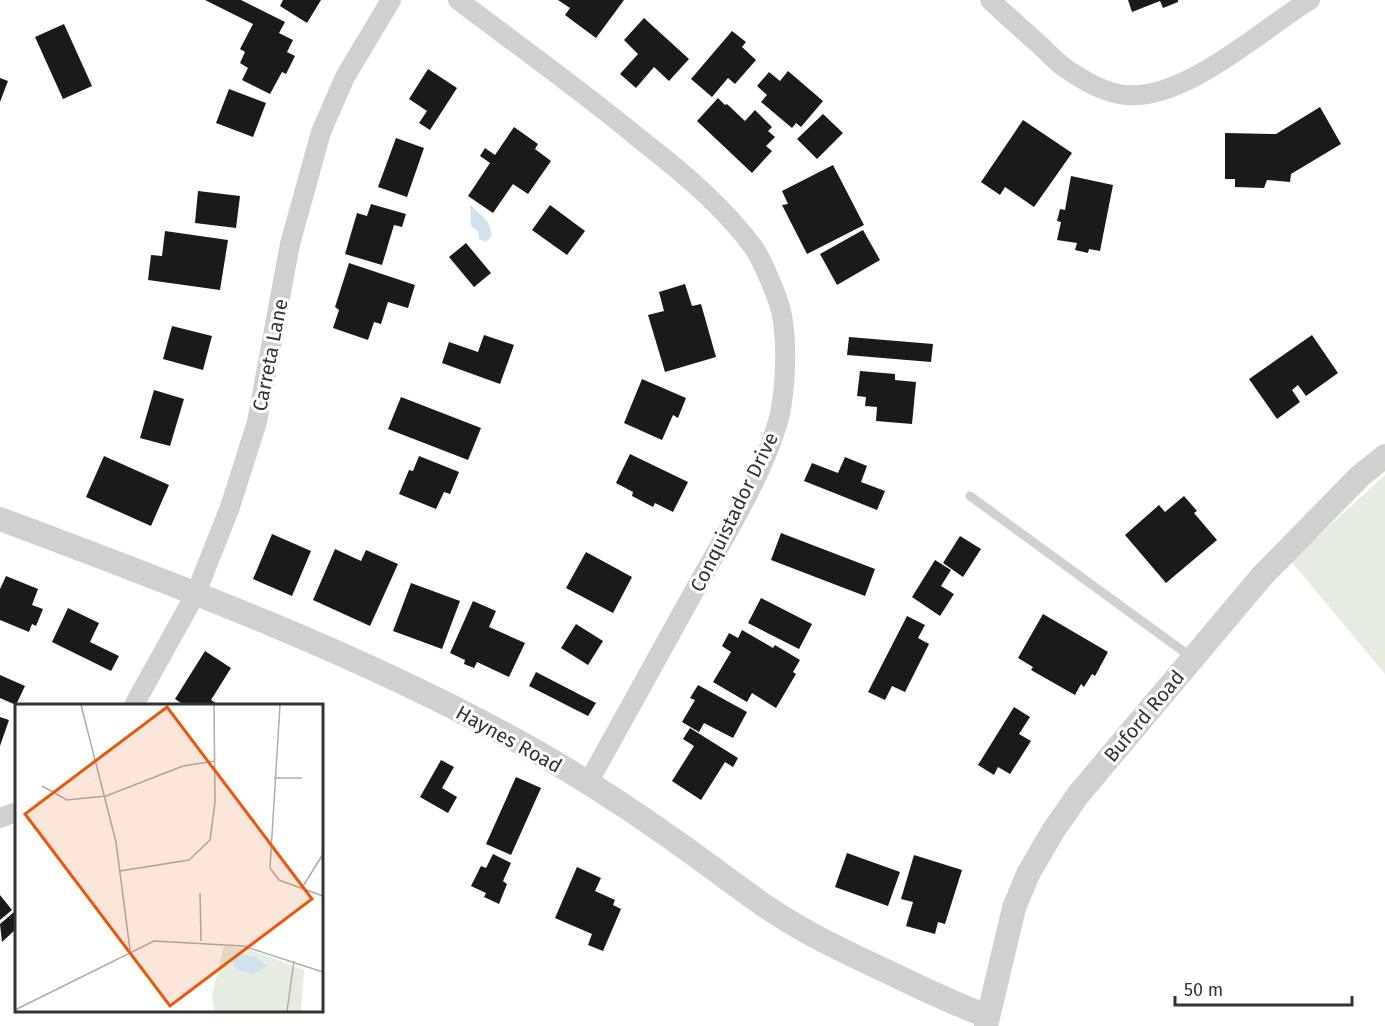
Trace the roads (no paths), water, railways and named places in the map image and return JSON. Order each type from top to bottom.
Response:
[{"type":"street","name":"Carreta Lane","points":[[135,704],[196,593],[230,507],[257,422],[290,244],[321,132],[345,77],[391,0]]},
{"type":"street","name":"Conquistador Drive","points":[[458,0],[603,109],[693,181],[739,230],[754,250],[762,263],[781,311],[785,343],[783,400],[776,428],[759,470],[588,783]]},
{"type":"street","points":[[990,0],[1066,69],[1109,92],[1128,95],[1163,91],[1180,84],[1222,60],[1302,2]]},
{"type":"street","name":"Buford Road","points":[[987,1021],[1014,908],[1028,874],[1053,831],[1078,795],[1262,576],[1360,476],[1385,456]]},
{"type":"street","name":"Haynes Road","points":[[0,519],[196,593],[351,659],[443,703],[536,752],[588,783],[666,834],[769,908],[824,942],[987,1021]]},
{"type":"street","points":[[0,818],[15,812]]},
{"type":"lane","points":[[970,496],[1192,657]]},
{"type":"water","points":[[470,206],[489,225],[492,236],[486,242],[479,239],[478,231],[471,226]]}]
